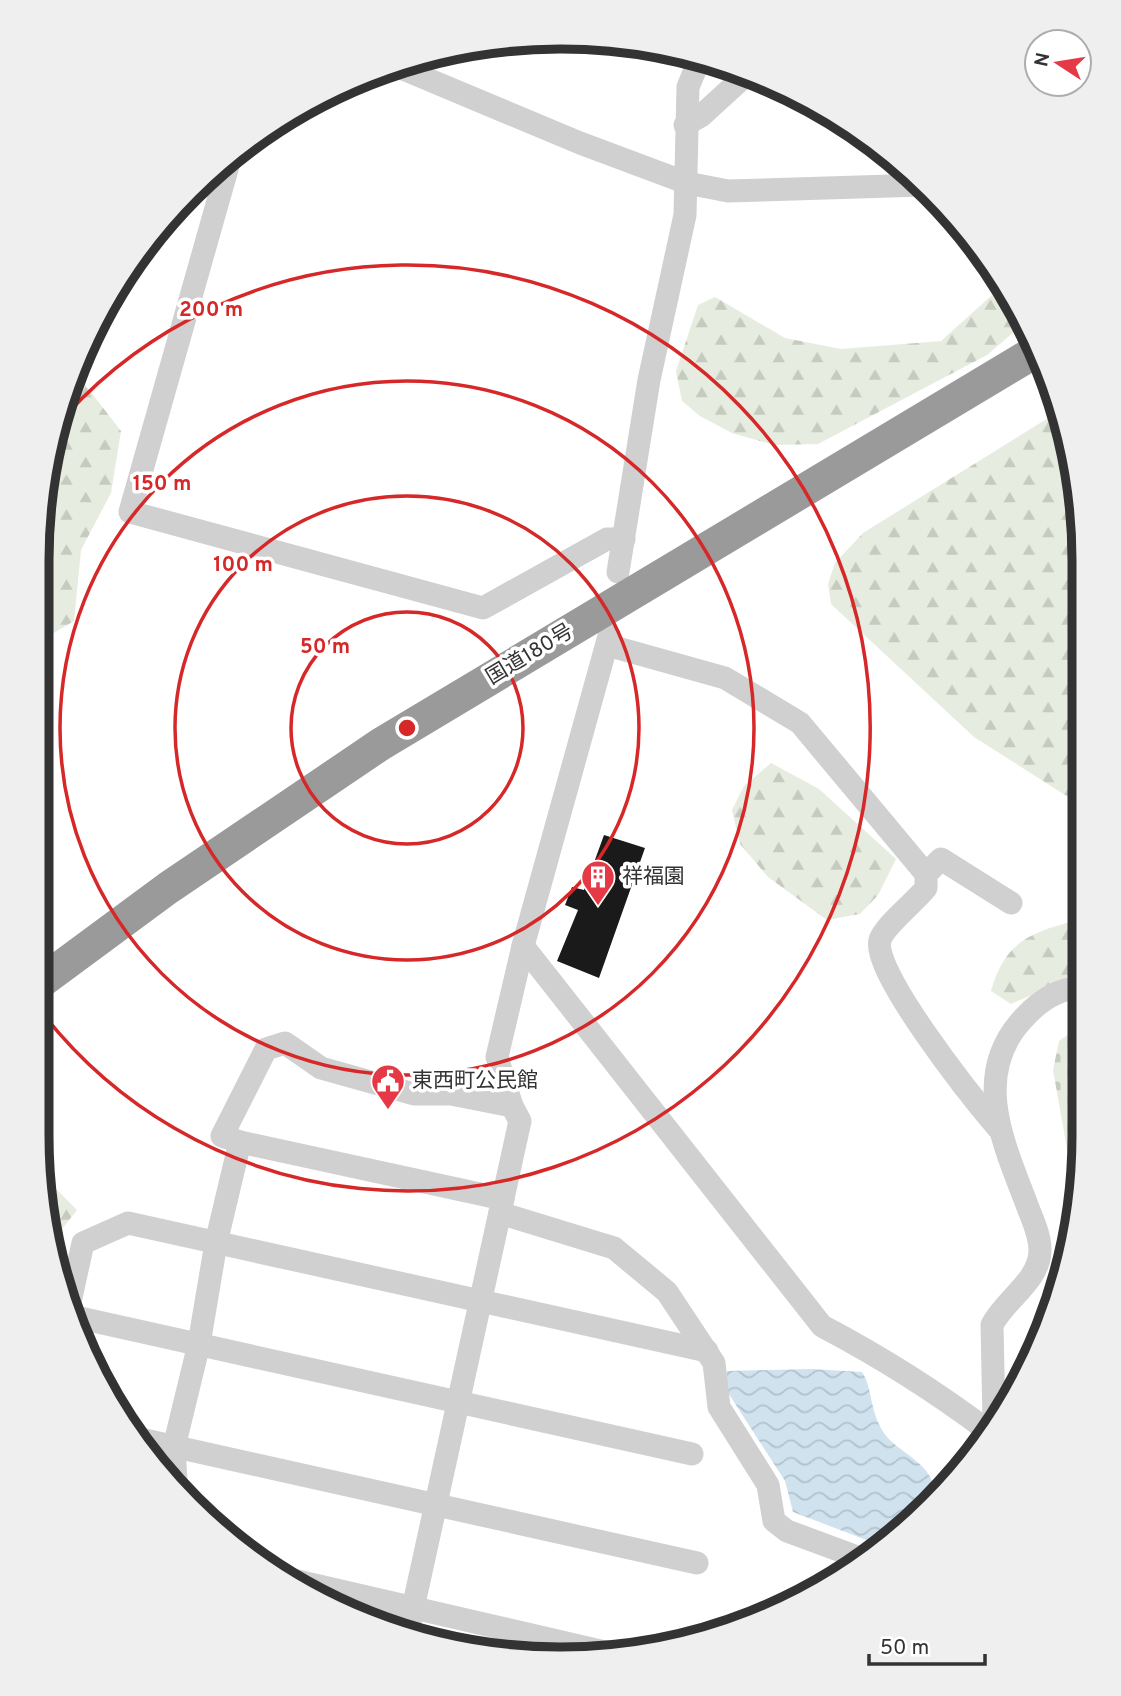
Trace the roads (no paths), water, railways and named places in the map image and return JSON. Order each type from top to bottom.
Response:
[{"type":"highway","name":"国道180号","points":[[49,977],[168,888],[381,744],[1029,356]]},
{"type":"street","points":[[618,572],[649,380],[685,215],[685,125],[688,87],[696,67]]},
{"type":"street","points":[[411,71],[580,143],[687,183],[728,191],[908,185]]},
{"type":"street","points":[[685,125],[701,116],[739,81]]},
{"type":"street","points":[[226,174],[130,512],[483,608],[607,539],[624,539]]},
{"type":"street","points":[[411,1620],[520,1121],[512,1107],[498,1057],[523,946],[608,640],[725,678],[800,723],[926,874],[926,888],[881,936],[878,949],[887,971],[956,1079],[998,1128]]},
{"type":"street","points":[[926,874],[941,859],[1010,903]]},
{"type":"street","points":[[523,946],[822,1326],[887,1361],[939,1394],[981,1426]]},
{"type":"street","points":[[994,1407],[992,1325],[998,1313],[1035,1272],[1050,1263],[998,1128],[993,1089],[1002,1049],[1034,1007],[1063,991],[1072,990]]},
{"type":"street","points":[[512,1107],[451,1094],[414,1094],[321,1068],[285,1043],[266,1049],[222,1136],[501,1206],[599,1241],[624,1255],[667,1292],[714,1363],[719,1406],[768,1485],[774,1521],[787,1531],[853,1555]]},
{"type":"street","points":[[175,1472],[174,1447],[199,1344],[216,1243],[240,1142]]},
{"type":"street","points":[[74,1293],[83,1243],[128,1223],[707,1351]]},
{"type":"street","points":[[83,1317],[692,1454]]},
{"type":"street","points":[[151,1442],[697,1563]]},
{"type":"street","points":[[334,1594],[411,1620],[571,1647]]},
{"type":"water","points":[[811,1369],[862,1372],[881,1429],[894,1444],[919,1463],[933,1486],[871,1542],[793,1512],[785,1481],[725,1388],[727,1371]]},
{"type":"place","name":"祥福園","points":[[598,907]]},
{"type":"place","name":"東西町公民館","points":[[388,1111]]}]
